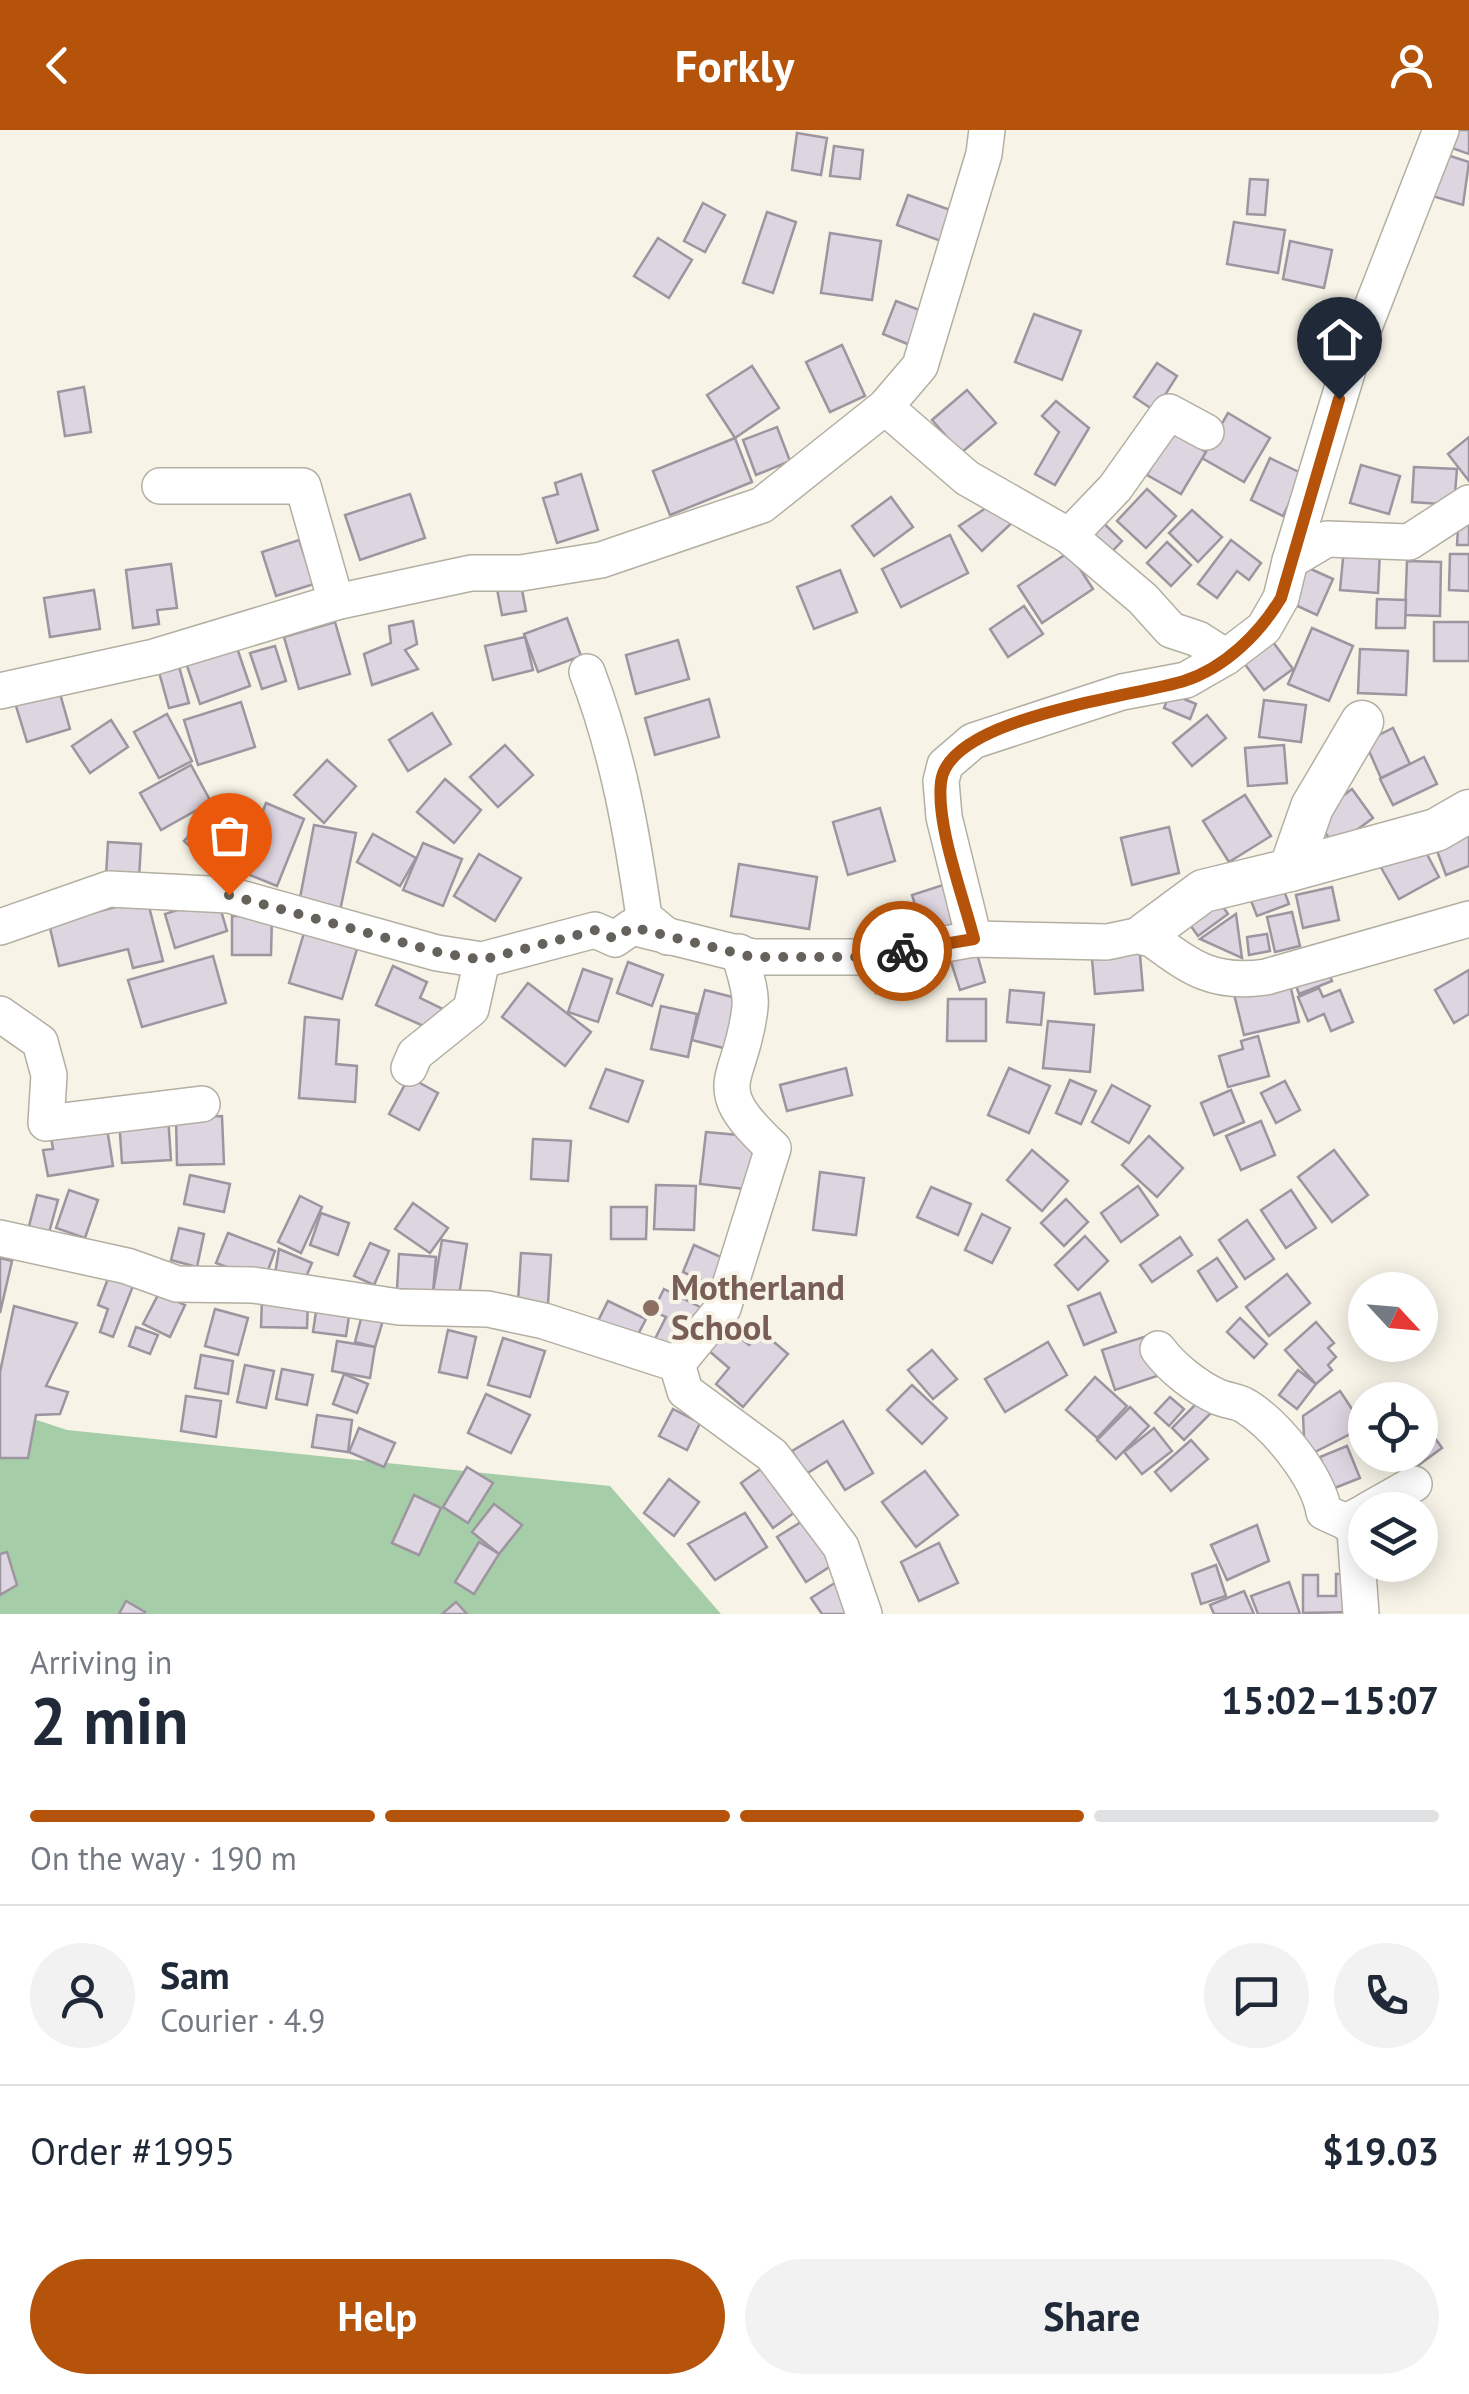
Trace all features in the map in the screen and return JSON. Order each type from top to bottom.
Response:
[{"type":"street","points":[[0,691],[154,657],[336,602],[472,573],[521,573],[601,560],[762,505],[885,407],[920,366],[984,154],[987,130]]},
{"type":"street","points":[[974,939],[941,796],[945,765],[958,751],[1046,714],[1122,692],[1186,680],[1226,657],[1264,628],[1281,598],[1349,366],[1442,130]]},
{"type":"street","points":[[885,407],[968,478],[1069,536],[1143,599],[1171,630],[1198,638],[1226,657]]},
{"type":"street","points":[[1069,536],[1115,488],[1170,412],[1206,432]]},
{"type":"street","points":[[160,486],[302,486],[336,602]]},
{"type":"street","points":[[1290,561],[1327,538],[1409,542],[1469,503]]},
{"type":"street","points":[[587,672],[618,767],[644,918],[668,937]]},
{"type":"street","points":[[1290,870],[1312,807],[1362,722]]},
{"type":"street","points":[[0,927],[109,889],[229,895],[437,952],[482,960],[596,930],[615,939],[632,927],[668,937],[700,940],[752,957],[869,957],[974,939],[1107,942],[1146,934],[1203,891],[1436,830],[1469,812]]},
{"type":"street","points":[[1146,934],[1194,970],[1233,982],[1266,977],[1469,918]]},
{"type":"street","points":[[677,1364],[723,1308],[772,1148],[738,1116],[730,1085],[751,1003],[740,952]]},
{"type":"street","points":[[409,1068],[416,1054],[471,1009],[482,960]]},
{"type":"street","points":[[0,1014],[40,1042],[49,1075],[46,1124],[202,1104]]},
{"type":"street","points":[[0,1238],[127,1266],[178,1284],[252,1285],[399,1307],[488,1309],[544,1322],[677,1364]]},
{"type":"street","points":[[1158,1349],[1187,1377],[1218,1397],[1245,1405],[1265,1422],[1322,1498],[1324,1512],[1348,1514]]},
{"type":"street","points":[[677,1364],[686,1391],[772,1455],[842,1547],[864,1614]]},
{"type":"street","points":[[1400,1492],[1414,1484]]},
{"type":"street","points":[[1358,1582],[1360,1614]]},
{"type":"green space","points":[[0,1408],[67,1430],[610,1486],[721,1614],[0,1614]]},
{"type":"building","points":[[1455,130],[1469,130],[1469,154],[1449,147]]},
{"type":"building","points":[[797,133],[827,138],[821,175],[792,170]]},
{"type":"building","points":[[834,146],[863,150],[860,179],[830,176]]},
{"type":"building","points":[[1444,154],[1469,162],[1463,205],[1432,196]]},
{"type":"building","points":[[1250,179],[1268,180],[1265,215],[1247,214]]},
{"type":"building","points":[[908,195],[959,213],[949,244],[897,225]]},
{"type":"building","points":[[703,203],[725,215],[705,252],[684,241]]},
{"type":"building","points":[[767,212],[796,222],[773,293],[743,283]]},
{"type":"building","points":[[1234,222],[1285,230],[1278,273],[1227,264]]},
{"type":"building","points":[[830,233],[881,241],[872,300],[821,293]]},
{"type":"building","points":[[658,238],[692,260],[669,298],[634,276]]},
{"type":"building","points":[[1290,241],[1332,250],[1324,288],[1283,279]]},
{"type":"building","points":[[896,301],[922,311],[910,345],[883,334]]},
{"type":"building","points":[[1034,314],[1081,331],[1062,380],[1015,362]]},
{"type":"building","points":[[842,345],[865,396],[830,412],[806,362]]},
{"type":"building","points":[[1157,363],[1177,376],[1155,411],[1134,397]]},
{"type":"building","points":[[752,366],[779,408],[735,438],[707,395]]},
{"type":"building","points":[[84,387],[91,432],[65,436],[58,392]]},
{"type":"building","points":[[967,390],[996,423],[961,453],[932,420]]},
{"type":"building","points":[[1056,401],[1089,428],[1055,485],[1035,474],[1059,432],[1042,416]]},
{"type":"building","points":[[1228,413],[1270,438],[1244,482],[1202,458]]},
{"type":"building","points":[[777,427],[790,461],[756,475],[743,440]]},
{"type":"building","points":[[1171,432],[1206,452],[1181,494],[1147,475]]},
{"type":"building","points":[[1469,437],[1469,481],[1448,454]]},
{"type":"building","points":[[735,438],[752,482],[670,515],[653,471]]},
{"type":"building","points":[[1270,458],[1303,474],[1283,516],[1251,500]]},
{"type":"building","points":[[1361,465],[1400,476],[1389,514],[1350,503]]},
{"type":"building","points":[[1414,467],[1457,469],[1454,505],[1412,502]]},
{"type":"building","points":[[581,474],[598,530],[557,543],[543,498],[558,494],[555,483]]},
{"type":"building","points":[[1147,489],[1176,516],[1146,548],[1117,521]]},
{"type":"building","points":[[410,494],[425,538],[360,560],[345,515]]},
{"type":"building","points":[[891,497],[913,527],[874,556],[852,526]]},
{"type":"building","points":[[995,502],[1019,516],[982,551],[959,526]]},
{"type":"building","points":[[1192,510],[1222,537],[1198,562],[1169,533]]},
{"type":"building","points":[[1459,512],[1469,512],[1469,545],[1457,545]]},
{"type":"building","points":[[1095,515],[1122,541],[1103,561],[1076,535]]},
{"type":"building","points":[[950,535],[968,573],[901,607],[882,569]]},
{"type":"building","points":[[299,540],[314,584],[276,596],[262,552]]},
{"type":"building","points":[[1231,540],[1261,563],[1249,580],[1237,571],[1217,598],[1198,584]]},
{"type":"building","points":[[1167,542],[1191,565],[1171,586],[1147,563]]},
{"type":"building","points":[[1344,548],[1380,550],[1378,593],[1340,590]]},
{"type":"building","points":[[1069,552],[1093,589],[1042,623],[1018,586]]},
{"type":"building","points":[[1450,554],[1469,554],[1469,591],[1449,590]]},
{"type":"building","points":[[1407,561],[1441,562],[1440,616],[1405,615]]},
{"type":"building","points":[[171,564],[177,608],[157,610],[159,624],[133,628],[126,570]]},
{"type":"building","points":[[1304,566],[1333,579],[1317,615],[1289,602]]},
{"type":"building","points":[[840,570],[857,612],[814,629],[797,587]]},
{"type":"building","points":[[520,579],[526,611],[502,615],[496,584]]},
{"type":"building","points":[[94,590],[100,629],[50,637],[44,598]]},
{"type":"building","points":[[1377,599],[1406,600],[1405,628],[1376,628]]},
{"type":"building","points":[[1024,606],[1043,634],[1008,657],[990,629]]},
{"type":"building","points":[[567,618],[581,656],[538,672],[524,634]]},
{"type":"building","points":[[413,621],[417,644],[405,650],[418,669],[372,685],[364,654],[391,643],[389,626]]},
{"type":"building","points":[[335,622],[350,674],[299,689],[284,637]]},
{"type":"building","points":[[1434,622],[1469,622],[1469,661],[1434,661]]},
{"type":"building","points":[[1312,628],[1353,646],[1329,701],[1288,684]]},
{"type":"building","points":[[525,637],[533,670],[493,680],[485,646]]},
{"type":"building","points":[[678,640],[689,679],[636,694],[626,655]]},
{"type":"building","points":[[235,642],[250,686],[200,704],[185,660]]},
{"type":"building","points":[[1273,642],[1293,669],[1264,690],[1244,663]]},
{"type":"building","points":[[275,646],[286,681],[262,689],[250,653]]},
{"type":"building","points":[[1360,649],[1408,651],[1406,695],[1358,693]]},
{"type":"building","points":[[177,659],[189,703],[169,708],[157,665]]},
{"type":"building","points":[[57,683],[70,729],[27,742],[13,696]]},
{"type":"building","points":[[1170,693],[1196,704],[1190,719],[1164,708]]},
{"type":"building","points":[[709,699],[719,737],[655,755],[645,718]]},
{"type":"building","points":[[1264,700],[1306,705],[1301,742],[1259,737]]},
{"type":"building","points":[[241,702],[255,747],[198,765],[184,720]]},
{"type":"building","points":[[432,713],[451,744],[408,771],[389,740]]},
{"type":"building","points":[[167,714],[192,761],[159,778],[134,732]]},
{"type":"building","points":[[1207,715],[1226,738],[1192,766],[1173,743]]},
{"type":"building","points":[[111,720],[128,747],[90,773],[72,746]]},
{"type":"building","points":[[1393,728],[1410,764],[1381,778],[1365,742]]},
{"type":"building","points":[[505,745],[533,775],[498,807],[470,777]]},
{"type":"building","points":[[1284,745],[1287,783],[1248,786],[1245,748]]},
{"type":"building","points":[[1424,757],[1437,784],[1393,805],[1380,779]]},
{"type":"building","points":[[327,760],[356,786],[324,823],[294,795]]},
{"type":"building","points":[[191,765],[211,802],[161,830],[140,793]]},
{"type":"building","points":[[445,779],[481,810],[454,843],[417,812]]},
{"type":"building","points":[[1352,789],[1373,818],[1335,846],[1314,818]]},
{"type":"building","points":[[1245,795],[1271,836],[1229,862],[1203,821]]},
{"type":"building","points":[[266,803],[304,819],[277,886],[240,871]]},
{"type":"building","points":[[880,808],[895,861],[848,875],[833,822]]},
{"type":"building","points":[[210,814],[229,833],[203,859],[184,841]]},
{"type":"building","points":[[314,825],[356,833],[340,911],[299,903]]},
{"type":"building","points":[[1469,826],[1469,866],[1446,875],[1433,840]]},
{"type":"building","points":[[1169,827],[1179,873],[1132,885],[1121,838]]},
{"type":"building","points":[[373,834],[416,858],[400,886],[357,862]]},
{"type":"building","points":[[1420,841],[1439,877],[1399,899],[1379,864]]},
{"type":"building","points":[[108,842],[141,844],[139,878],[106,876]]},
{"type":"building","points":[[423,843],[462,859],[443,906],[403,890]]},
{"type":"building","points":[[479,854],[521,878],[495,921],[454,896]]},
{"type":"building","points":[[739,864],[817,877],[809,929],[731,916]]},
{"type":"building","points":[[1280,880],[1289,904],[1257,916],[1248,893]]},
{"type":"building","points":[[946,884],[961,929],[926,940],[912,895]]},
{"type":"building","points":[[1332,887],[1339,920],[1303,928],[1296,895]]},
{"type":"building","points":[[1213,893],[1228,914],[1198,936],[1183,915]]},
{"type":"building","points":[[217,897],[227,931],[175,948],[165,914]]},
{"type":"building","points":[[147,899],[163,961],[133,968],[128,949],[59,966],[49,924]]},
{"type":"building","points":[[1292,912],[1300,946],[1275,952],[1267,917]]},
{"type":"building","points":[[1236,914],[1242,958],[1200,939]]},
{"type":"building","points":[[232,916],[272,916],[271,955],[232,955]]},
{"type":"building","points":[[304,933],[357,949],[342,999],[289,983]]},
{"type":"building","points":[[1267,934],[1270,951],[1249,955],[1247,937]]},
{"type":"building","points":[[1139,943],[1143,990],[1095,994],[1091,947]]},
{"type":"building","points":[[976,950],[985,982],[960,990],[950,959]]},
{"type":"building","points":[[213,956],[226,1003],[142,1027],[128,980]]},
{"type":"building","points":[[902,961],[904,990],[876,993],[873,963]]},
{"type":"building","points":[[628,962],[663,975],[652,1006],[617,993]]},
{"type":"building","points":[[1324,962],[1332,981],[1299,994],[1292,974]]},
{"type":"building","points":[[393,966],[427,982],[420,998],[445,1010],[435,1031],[376,1005]]},
{"type":"building","points":[[583,969],[612,979],[598,1022],[568,1012]]},
{"type":"building","points":[[1469,970],[1469,1014],[1454,1023],[1435,990]]},
{"type":"building","points":[[1288,976],[1299,1022],[1244,1035],[1233,990]]},
{"type":"building","points":[[528,983],[591,1032],[565,1066],[502,1017]]},
{"type":"building","points":[[1319,988],[1323,997],[1340,990],[1353,1022],[1331,1031],[1324,1014],[1308,1021],[1298,997]]},
{"type":"building","points":[[705,990],[744,1000],[731,1050],[692,1040]]},
{"type":"building","points":[[1010,990],[1044,993],[1041,1025],[1007,1022]]},
{"type":"building","points":[[948,999],[986,999],[986,1041],[947,1041]]},
{"type":"building","points":[[661,1006],[697,1014],[688,1057],[651,1049]]},
{"type":"building","points":[[305,1017],[339,1020],[336,1064],[357,1066],[355,1102],[299,1098]]},
{"type":"building","points":[[1048,1021],[1094,1025],[1090,1072],[1043,1068]]},
{"type":"building","points":[[1258,1036],[1269,1076],[1228,1087],[1219,1056],[1243,1049],[1241,1041]]},
{"type":"building","points":[[846,1068],[852,1095],[787,1111],[780,1085]]},
{"type":"building","points":[[1009,1068],[1050,1086],[1029,1133],[988,1115]]},
{"type":"building","points":[[606,1069],[643,1081],[628,1122],[590,1108]]},
{"type":"building","points":[[409,1077],[438,1093],[419,1130],[389,1114]]},
{"type":"building","points":[[1070,1080],[1096,1091],[1081,1124],[1056,1113]]},
{"type":"building","points":[[1285,1081],[1300,1110],[1276,1123],[1261,1093]]},
{"type":"building","points":[[1112,1085],[1150,1106],[1129,1143],[1092,1122]]},
{"type":"building","points":[[1231,1090],[1244,1122],[1214,1135],[1201,1103]]},
{"type":"building","points":[[168,1116],[171,1160],[122,1163],[119,1119]]},
{"type":"building","points":[[222,1116],[224,1164],[177,1165],[176,1118]]},
{"type":"building","points":[[1261,1121],[1275,1155],[1241,1170],[1226,1136]]},
{"type":"building","points":[[106,1122],[113,1166],[48,1176],[43,1150],[53,1149],[50,1131]]},
{"type":"building","points":[[706,1132],[760,1137],[755,1190],[700,1184]]},
{"type":"building","points":[[1149,1136],[1183,1168],[1157,1197],[1122,1165]]},
{"type":"building","points":[[533,1139],[571,1141],[568,1181],[531,1179]]},
{"type":"building","points":[[1032,1150],[1068,1181],[1042,1211],[1007,1180]]},
{"type":"building","points":[[1334,1150],[1368,1195],[1332,1222],[1298,1177]]},
{"type":"building","points":[[820,1172],[864,1178],[856,1235],[813,1230]]},
{"type":"building","points":[[190,1175],[230,1184],[224,1212],[184,1204]]},
{"type":"building","points":[[656,1185],[696,1186],[694,1230],[654,1229]]},
{"type":"building","points":[[1138,1186],[1158,1215],[1121,1242],[1101,1213]]},
{"type":"building","points":[[931,1187],[971,1204],[958,1235],[917,1217]]},
{"type":"building","points":[[69,1190],[98,1200],[85,1238],[56,1228]]},
{"type":"building","points":[[1291,1190],[1316,1228],[1286,1248],[1261,1210]]},
{"type":"building","points":[[37,1195],[58,1200],[47,1240],[27,1234]]},
{"type":"building","points":[[300,1196],[322,1207],[301,1253],[278,1242]]},
{"type":"building","points":[[1066,1199],[1088,1222],[1064,1246],[1041,1223]]},
{"type":"building","points":[[413,1203],[448,1228],[430,1253],[395,1229]]},
{"type":"building","points":[[611,1207],[647,1207],[646,1239],[611,1239]]},
{"type":"building","points":[[321,1213],[349,1223],[338,1255],[310,1245]]},
{"type":"building","points":[[982,1214],[1010,1228],[992,1263],[965,1250]]},
{"type":"building","points":[[1247,1220],[1274,1259],[1245,1279],[1219,1240]]},
{"type":"building","points":[[179,1228],[204,1234],[197,1267],[171,1260]]},
{"type":"building","points":[[228,1233],[275,1251],[264,1281],[216,1263]]},
{"type":"building","points":[[1085,1236],[1108,1261],[1078,1290],[1055,1265]]},
{"type":"building","points":[[1180,1237],[1192,1255],[1152,1282],[1140,1265]]},
{"type":"building","points":[[442,1240],[467,1244],[459,1296],[433,1292]]},
{"type":"building","points":[[370,1243],[389,1251],[374,1285],[354,1276]]},
{"type":"building","points":[[694,1245],[730,1261],[717,1288],[683,1272]]},
{"type":"building","points":[[279,1249],[312,1263],[302,1286],[275,1274]]},
{"type":"building","points":[[521,1253],[551,1255],[548,1304],[518,1302]]},
{"type":"building","points":[[399,1254],[436,1257],[433,1292],[397,1289]]},
{"type":"building","points":[[0,1258],[12,1261],[0,1313]]},
{"type":"building","points":[[1217,1258],[1237,1287],[1217,1301],[1198,1271]]},
{"type":"building","points":[[1287,1274],[1310,1303],[1269,1336],[1246,1307]]},
{"type":"building","points":[[109,1276],[133,1286],[113,1337],[100,1332],[108,1309],[98,1305]]},
{"type":"building","points":[[664,1289],[704,1309],[682,1354],[654,1341],[666,1317],[653,1311]]},
{"type":"building","points":[[159,1293],[185,1305],[170,1337],[143,1324]]},
{"type":"building","points":[[1100,1293],[1116,1332],[1084,1345],[1068,1306]]},
{"type":"building","points":[[318,1298],[351,1303],[346,1336],[313,1332]]},
{"type":"building","points":[[262,1299],[308,1300],[307,1328],[261,1327]]},
{"type":"building","points":[[608,1301],[646,1319],[633,1344],[596,1325]]},
{"type":"building","points":[[14,1306],[77,1323],[46,1386],[68,1392],[60,1414],[36,1415],[28,1458],[0,1458],[0,1372]]},
{"type":"building","points":[[215,1309],[248,1318],[238,1355],[205,1346]]},
{"type":"building","points":[[363,1311],[384,1317],[375,1347],[355,1342]]},
{"type":"building","points":[[1240,1318],[1267,1344],[1254,1358],[1227,1332]]},
{"type":"building","points":[[1316,1322],[1334,1343],[1328,1348],[1336,1357],[1328,1365],[1332,1370],[1316,1384],[1285,1350]]},
{"type":"building","points":[[136,1327],[158,1335],[150,1354],[129,1346]]},
{"type":"building","points":[[727,1327],[749,1345],[761,1331],[788,1354],[743,1407],[716,1384],[729,1368],[708,1350]]},
{"type":"building","points":[[448,1330],[476,1337],[467,1378],[439,1372]]},
{"type":"building","points":[[1147,1336],[1160,1375],[1115,1390],[1102,1350]]},
{"type":"building","points":[[503,1338],[545,1351],[530,1397],[488,1385]]},
{"type":"building","points":[[337,1341],[375,1347],[370,1378],[332,1371]]},
{"type":"building","points":[[1048,1342],[1067,1375],[1005,1412],[985,1379]]},
{"type":"building","points":[[932,1350],[957,1379],[933,1399],[908,1370]]},
{"type":"building","points":[[201,1355],[233,1361],[228,1394],[195,1388]]},
{"type":"building","points":[[245,1365],[274,1371],[266,1408],[237,1402]]},
{"type":"building","points":[[282,1369],[313,1375],[307,1405],[276,1399]]},
{"type":"building","points":[[1298,1370],[1316,1384],[1297,1409],[1279,1395]]},
{"type":"building","points":[[344,1374],[368,1384],[357,1413],[333,1404]]},
{"type":"building","points":[[1095,1377],[1127,1406],[1097,1438],[1066,1410]]},
{"type":"building","points":[[912,1385],[947,1418],[922,1444],[887,1410]]},
{"type":"building","points":[[1340,1391],[1348,1403],[1348,1435],[1305,1457],[1303,1416]]},
{"type":"building","points":[[486,1394],[530,1415],[511,1453],[468,1433]]},
{"type":"building","points":[[186,1396],[221,1401],[216,1437],[181,1431]]},
{"type":"building","points":[[1170,1397],[1184,1409],[1169,1426],[1155,1413]]},
{"type":"building","points":[[1202,1398],[1214,1410],[1184,1440],[1172,1428]]},
{"type":"building","points":[[1130,1407],[1149,1426],[1116,1459],[1097,1440]]},
{"type":"building","points":[[673,1409],[700,1423],[687,1450],[659,1436]]},
{"type":"building","points":[[317,1415],[352,1420],[348,1452],[312,1447]]},
{"type":"building","points":[[843,1421],[873,1473],[845,1490],[827,1461],[806,1474],[792,1451]]},
{"type":"building","points":[[359,1428],[395,1443],[384,1467],[349,1452]]},
{"type":"building","points":[[1154,1428],[1172,1451],[1142,1474],[1124,1452]]},
{"type":"building","points":[[1191,1440],[1208,1459],[1171,1491],[1155,1472]]},
{"type":"building","points":[[1347,1446],[1348,1472],[1358,1472],[1360,1478],[1332,1489],[1320,1457]]},
{"type":"building","points":[[769,1463],[802,1507],[773,1528],[741,1483]]},
{"type":"building","points":[[467,1467],[493,1483],[468,1523],[443,1507]]},
{"type":"building","points":[[925,1471],[958,1515],[916,1547],[882,1502]]},
{"type":"building","points":[[669,1479],[699,1502],[674,1536],[644,1513]]},
{"type":"building","points":[[414,1495],[441,1508],[419,1555],[392,1543]]},
{"type":"building","points":[[494,1504],[522,1525],[499,1554],[472,1532]]},
{"type":"building","points":[[745,1513],[767,1547],[715,1580],[688,1544]]},
{"type":"building","points":[[809,1517],[837,1562],[806,1582],[777,1537]]},
{"type":"building","points":[[1257,1525],[1269,1561],[1227,1580],[1211,1545]]},
{"type":"building","points":[[479,1542],[499,1554],[474,1594],[455,1582]]},
{"type":"building","points":[[939,1543],[958,1583],[919,1601],[901,1562]]},
{"type":"building","points":[[7,1552],[17,1585],[0,1595],[0,1554]]},
{"type":"building","points":[[1216,1565],[1226,1596],[1201,1604],[1192,1574]]},
{"type":"building","points":[[1336,1574],[1348,1574],[1348,1582],[1353,1582],[1353,1612],[1303,1613],[1303,1575],[1318,1575],[1318,1596],[1336,1596]]},
{"type":"building","points":[[841,1579],[847,1614],[822,1614],[811,1598]]},
{"type":"building","points":[[1289,1582],[1300,1614],[1258,1614],[1251,1596]]},
{"type":"building","points":[[1244,1591],[1254,1614],[1214,1614],[1210,1605]]},
{"type":"building","points":[[126,1601],[145,1612],[144,1614],[119,1614]]},
{"type":"building","points":[[456,1602],[467,1614],[442,1614]]},
{"type":"way so far","points":[[229,895],[437,952],[482,960],[596,930],[615,939],[632,927],[668,937],[700,940],[752,957],[869,957],[902,951]]},
{"type":"place","name":"Motherland School","points":[[651,1308]]},
{"type":"route","points":[[902,951],[974,939],[941,796],[945,765],[958,751],[973,741],[1046,714],[1122,692],[1186,680],[1226,657],[1264,628],[1281,598],[1339,399]]}]
